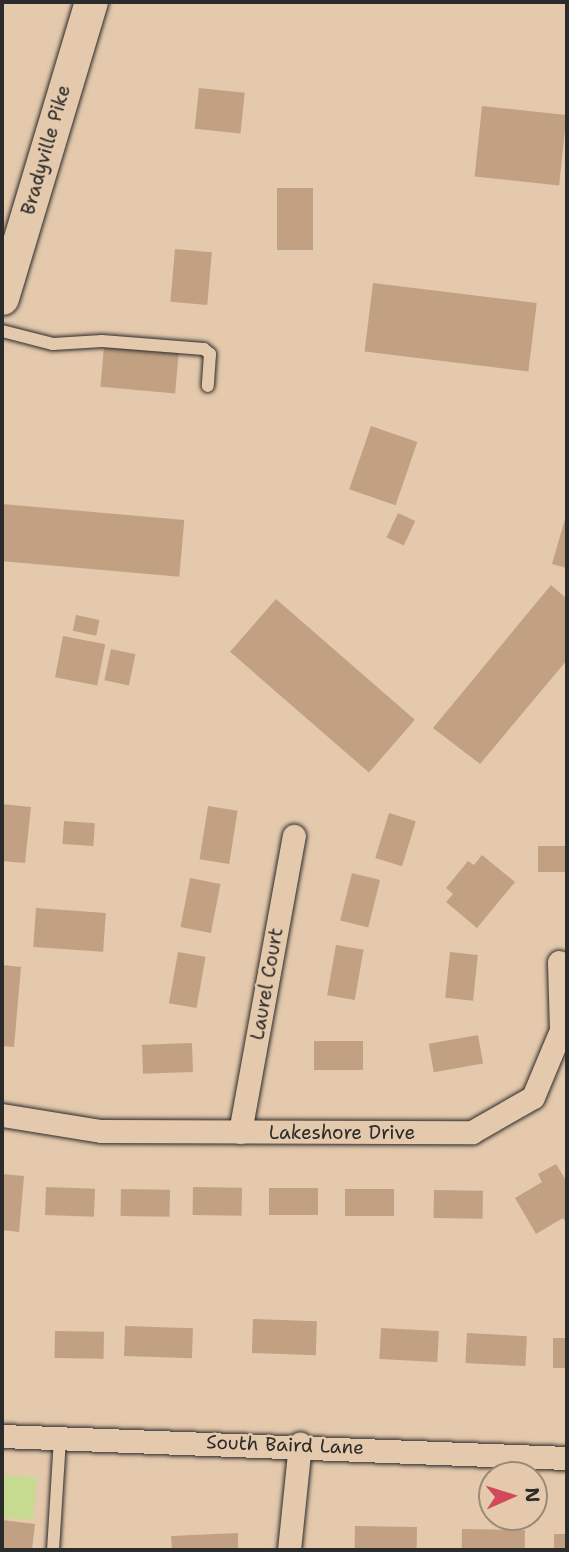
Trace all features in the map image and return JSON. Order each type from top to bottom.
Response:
[{"type":"main road","name":"Bradyville Pike","points":[[2,299],[91,2]]},
{"type":"street","name":"Laurel Court","points":[[240,1132],[294,836]]},
{"type":"street","name":"Lakeshore Drive","points":[[2,1115],[101,1131],[472,1132],[533,1097],[561,1030],[559,962]]},
{"type":"street","name":"South Baird Lane","points":[[2,1436],[300,1444],[567,1458]]},
{"type":"street","points":[[289,1550],[300,1444]]},
{"type":"lane","points":[[2,331],[53,344],[102,341],[204,349],[209,354],[208,386]]},
{"type":"lane","points":[[53,1550],[60,1438]]},
{"type":"green space","points":[[2,1475],[37,1478],[33,1520],[2,1517]]},
{"type":"building","points":[[199,88],[245,93],[240,134],[195,129]]},
{"type":"building","points":[[482,106],[567,115],[559,185],[475,177]]},
{"type":"building","points":[[277,188],[313,188],[313,250],[277,250]]},
{"type":"building","points":[[175,249],[212,252],[207,305],[170,302]]},
{"type":"building","points":[[373,283],[537,303],[528,372],[365,351]]},
{"type":"building","points":[[104,346],[179,353],[175,393],[100,387]]},
{"type":"building","points":[[371,426],[417,442],[396,505],[349,489]]},
{"type":"building","points":[[2,504],[184,520],[179,577],[2,561]]},
{"type":"building","points":[[567,512],[567,568],[552,564]]},
{"type":"building","points":[[398,513],[415,521],[404,546],[387,537]]},
{"type":"building","points":[[551,585],[567,599],[567,660],[480,764],[433,728]]},
{"type":"building","points":[[276,599],[415,720],[369,773],[230,652]]},
{"type":"building","points":[[76,615],[99,620],[96,636],[73,631]]},
{"type":"building","points":[[63,636],[105,644],[97,685],[55,677]]},
{"type":"building","points":[[111,649],[135,654],[129,685],[104,680]]},
{"type":"building","points":[[2,804],[31,807],[25,863],[2,861]]},
{"type":"building","points":[[208,806],[238,811],[229,864],[200,859]]},
{"type":"building","points":[[389,813],[416,821],[402,866],[375,858]]},
{"type":"building","points":[[64,821],[95,823],[93,846],[62,844]]},
{"type":"building","points":[[538,846],[567,846],[567,872],[538,872]]},
{"type":"building","points":[[482,855],[515,882],[477,928],[446,902],[453,894],[446,888],[468,861],[474,865]]},
{"type":"building","points":[[352,873],[380,880],[368,928],[340,921]]},
{"type":"building","points":[[190,878],[220,884],[211,933],[180,927]]},
{"type":"building","points":[[36,908],[106,913],[103,952],[33,947]]},
{"type":"building","points":[[336,945],[364,950],[355,1000],[327,995]]},
{"type":"building","points":[[178,952],[206,957],[197,1008],[169,1003]]},
{"type":"building","points":[[450,952],[478,955],[473,1001],[445,998]]},
{"type":"building","points":[[2,965],[21,967],[14,1047],[2,1046]]},
{"type":"building","points":[[478,1035],[483,1064],[434,1072],[429,1044]]},
{"type":"building","points":[[314,1041],[363,1041],[363,1070],[314,1070]]},
{"type":"building","points":[[192,1043],[193,1072],[143,1074],[142,1045]]},
{"type":"building","points":[[556,1164],[567,1182],[567,1225],[563,1218],[536,1234],[515,1198],[542,1182],[538,1174]]},
{"type":"building","points":[[2,1174],[24,1176],[19,1232],[2,1230]]},
{"type":"building","points":[[46,1187],[95,1189],[94,1217],[45,1215]]},
{"type":"building","points":[[193,1187],[242,1188],[242,1216],[193,1215]]},
{"type":"building","points":[[269,1188],[318,1188],[318,1215],[269,1215]]},
{"type":"building","points":[[121,1189],[170,1190],[170,1217],[121,1216]]},
{"type":"building","points":[[345,1189],[394,1189],[394,1216],[345,1216]]},
{"type":"building","points":[[434,1190],[483,1191],[483,1219],[434,1218]]},
{"type":"building","points":[[253,1319],[317,1321],[316,1355],[252,1353]]},
{"type":"building","points":[[125,1326],[193,1328],[192,1358],[124,1356]]},
{"type":"building","points":[[381,1328],[439,1331],[437,1362],[379,1359]]},
{"type":"building","points":[[55,1331],[104,1332],[104,1359],[55,1358]]},
{"type":"building","points":[[467,1333],[527,1336],[525,1366],[465,1363]]},
{"type":"building","points":[[553,1338],[567,1338],[567,1368],[553,1368]]},
{"type":"building","points":[[2,1520],[35,1524],[32,1550],[2,1550]]},
{"type":"building","points":[[355,1526],[417,1527],[417,1550],[355,1550]]},
{"type":"building","points":[[462,1529],[525,1531],[525,1550],[462,1550]]},
{"type":"building","points":[[238,1533],[238,1550],[172,1550],[171,1536]]},
{"type":"building","points":[[554,1534],[567,1534],[567,1550],[554,1550]]}]
